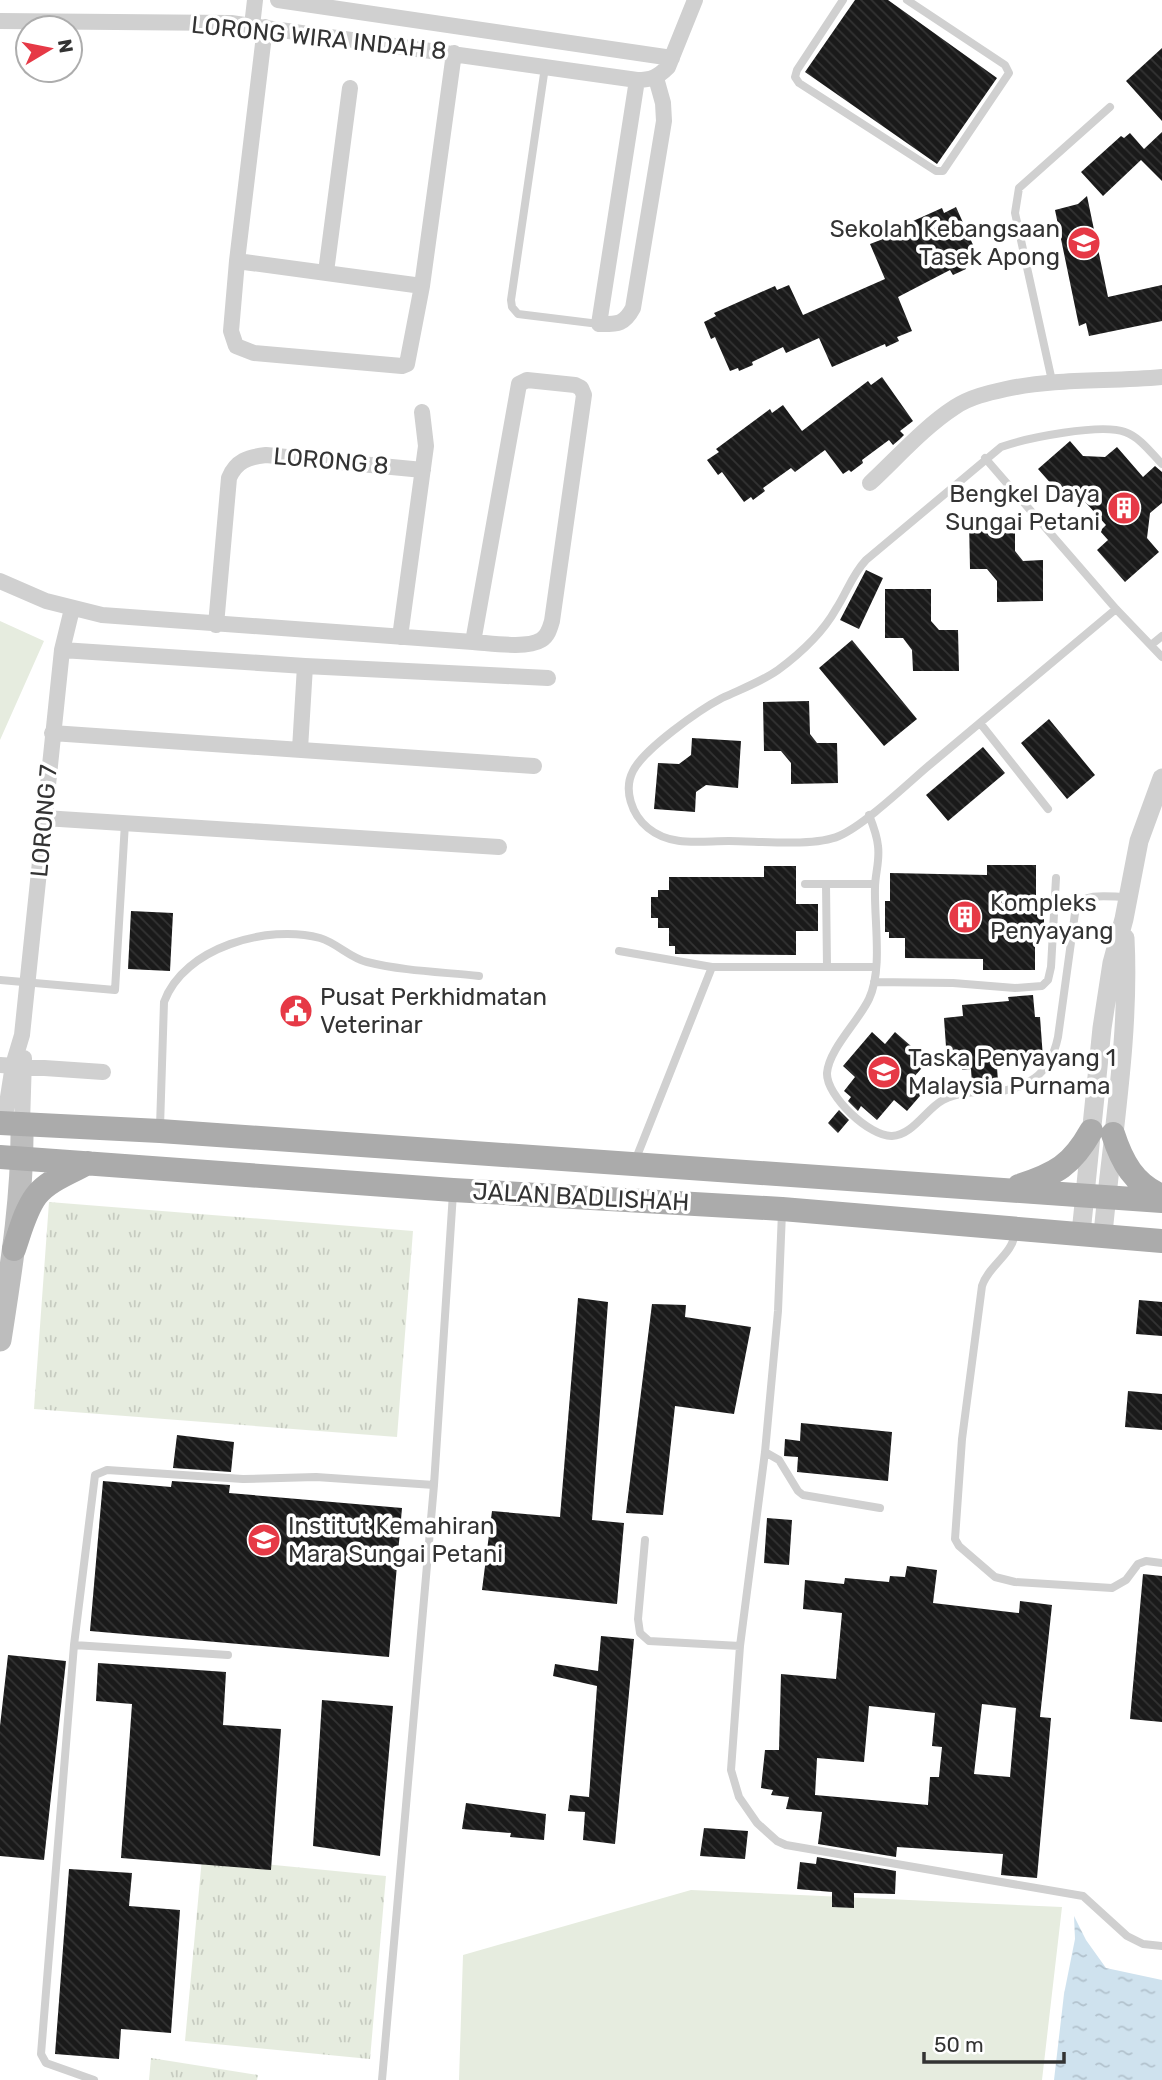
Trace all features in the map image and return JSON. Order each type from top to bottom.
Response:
[{"type":"main road","points":[[9,1123],[8,1157],[14,1249]]},
{"type":"main road","name":"JALAN BADLISHAH","points":[[9,1123],[1162,1199]]},
{"type":"main road","points":[[1009,1189],[1049,1176],[1066,1165],[1102,1133],[1139,1182],[1162,1199]]},
{"type":"main road","name":"JALAN BADLISHAH","points":[[8,1157],[453,1190],[782,1209],[1162,1241]]},
{"type":"main road","points":[[0,1340],[14,1249],[29,1208],[36,1196],[54,1182],[89,1163]]},
{"type":"street","points":[[255,0],[258,27],[231,331],[233,341],[242,350],[401,366],[407,364],[422,286],[454,53]]},
{"type":"street","points":[[278,0],[672,58]]},
{"type":"street","points":[[637,80],[599,324],[616,324],[627,319],[633,309],[664,121],[663,103],[656,78],[668,67],[695,0]]},
{"type":"street","name":"LORONG WIRA INDAH 8","points":[[0,21],[188,22],[258,27],[637,80],[656,78]]},
{"type":"street","points":[[326,272],[351,88]]},
{"type":"street","points":[[237,261],[422,286]]},
{"type":"street","points":[[870,483],[956,406],[990,393],[1052,381],[1162,377]]},
{"type":"street","points":[[0,581],[46,601],[102,615],[473,642],[530,644],[541,641],[548,633],[552,621],[584,395],[581,388],[575,385],[527,380],[519,384],[473,642]]},
{"type":"street","points":[[400,637],[426,446],[422,412]]},
{"type":"street","name":"LORONG 8","points":[[216,625],[229,478],[239,463],[246,458],[266,455],[423,470]]},
{"type":"street","name":"LORONG 7","points":[[9,1123],[13,1065],[22,1035],[28,982],[62,649],[72,609]]},
{"type":"street","points":[[62,649],[305,666],[548,678]]},
{"type":"street","points":[[300,749],[305,666]]},
{"type":"street","points":[[52,733],[534,766]]},
{"type":"street","points":[[1092,1234],[1102,1133],[1123,1028],[1126,897],[1139,841],[1162,778]]},
{"type":"street","points":[[44,818],[499,847]]},
{"type":"street","points":[[13,1065],[103,1072]]},
{"type":"lane","points":[[843,0],[795,77],[799,83],[936,171],[943,171],[1009,73],[1005,65],[907,0]]},
{"type":"lane","points":[[545,66],[512,307],[518,314],[599,324]]},
{"type":"lane","points":[[1052,381],[1015,213],[1018,188],[1110,107]]},
{"type":"lane","points":[[1116,609],[869,815],[840,836],[816,842],[683,842],[661,836],[639,821],[629,796],[629,783],[633,770],[662,740],[721,699],[762,681],[803,649],[824,628],[851,579],[866,560],[1001,447],[1018,440],[1059,433],[1106,430],[1125,432],[1141,442],[1162,464]]},
{"type":"lane","points":[[985,458],[1116,609],[1162,657]]},
{"type":"lane","points":[[1151,645],[1162,636]]},
{"type":"lane","points":[[980,723],[1048,809]]},
{"type":"lane","points":[[869,815],[878,842],[874,982],[866,1005],[832,1058],[827,1074],[835,1097],[868,1127],[879,1133],[893,1136],[907,1131],[937,1104],[951,1096],[1009,1091],[1021,1087],[1042,1072],[1056,1050],[1076,906],[1088,897],[1126,897]]},
{"type":"lane","points":[[0,980],[115,990],[125,823]]},
{"type":"lane","points":[[874,982],[953,983],[1015,988],[1042,986],[1048,980],[1051,967],[1056,878]]},
{"type":"lane","points":[[805,884],[875,884]]},
{"type":"lane","points":[[827,884],[827,967]]},
{"type":"lane","points":[[160,1131],[164,1002],[171,987],[179,979],[198,961],[220,947],[247,938],[312,936],[335,944],[363,961],[479,976]]},
{"type":"lane","points":[[619,951],[712,967],[876,967]]},
{"type":"lane","points":[[634,1164],[712,967]]},
{"type":"lane","points":[[382,2080],[435,1485],[453,1190]]},
{"type":"lane","points":[[782,1209],[778,1311],[765,1452],[740,1646],[732,1779],[739,1797],[757,1823],[777,1841],[786,1845],[1083,1896],[1127,1936],[1143,1944],[1162,1946]]},
{"type":"lane","points":[[1016,1228],[1014,1242],[985,1277],[982,1286],[962,1439],[955,1539],[958,1546],[995,1577],[1015,1582],[1112,1588],[1126,1580],[1138,1564],[1146,1561],[1162,1563]]},
{"type":"lane","points":[[765,1452],[779,1460],[798,1492],[803,1495],[880,1508]]},
{"type":"lane","points":[[94,2080],[46,2063],[41,2054],[74,1645],[92,1481],[98,1473],[107,1470],[243,1479],[316,1477],[435,1485]]},
{"type":"lane","points":[[645,1540],[638,1619],[640,1633],[649,1641],[740,1646]]},
{"type":"lane","points":[[74,1645],[228,1656]]},
{"type":"green space","points":[[0,621],[44,641],[0,740]]},
{"type":"green space","points":[[49,1202],[413,1231],[397,1437],[34,1409]]},
{"type":"green space","points":[[202,1858],[386,1876],[370,2059],[185,2041]]},
{"type":"green space","points":[[691,1890],[1062,1907],[1042,2080],[459,2080],[463,1955]]},
{"type":"green space","points":[[151,2058],[258,2075],[257,2080],[149,2080]]},
{"type":"water","points":[[1074,1916],[1086,1940],[1106,1968],[1162,1980],[1162,2080],[1054,2080],[1064,1994],[1075,1939]]},
{"type":"building","points":[[855,0],[888,0],[997,78],[937,164],[805,72]]},
{"type":"building","points":[[1162,48],[1162,121],[1126,81]]},
{"type":"building","points":[[1162,132],[1162,181],[1141,160],[1103,196],[1081,172],[1121,136],[1124,138],[1130,133],[1144,149]]},
{"type":"building","points":[[1087,196],[1108,297],[1162,285],[1162,321],[1089,336],[1086,323],[1079,326],[1055,210],[1078,204]]},
{"type":"building","points":[[956,207],[978,256],[963,263],[966,269],[953,275],[950,270],[898,297],[912,331],[897,337],[899,341],[886,347],[885,344],[832,367],[819,338],[786,353],[783,347],[752,362],[753,365],[739,371],[738,368],[730,371],[715,337],[711,339],[704,322],[716,316],[714,313],[775,286],[777,290],[789,285],[803,315],[885,279],[870,244],[883,239],[882,235],[942,208],[944,213]]},
{"type":"building","points":[[882,377],[913,421],[900,431],[904,435],[893,445],[889,440],[851,472],[849,470],[843,474],[825,450],[795,472],[791,468],[763,488],[765,491],[753,500],[751,497],[744,502],[722,472],[718,475],[707,460],[719,452],[716,449],[770,409],[772,413],[783,405],[802,431],[868,381],[871,385]]},
{"type":"building","name":"Bengkel Daya Sungai Petani","points":[[1070,441],[1083,456],[1105,457],[1117,447],[1143,477],[1155,466],[1162,472],[1162,503],[1150,513],[1147,538],[1159,552],[1125,582],[1097,550],[1108,540],[1100,531],[1106,525],[1078,494],[1068,503],[1038,469]]},
{"type":"building","name":"Bengkel Daya Sungai Petani","points":[[1015,519],[1015,551],[1023,561],[1043,560],[1043,601],[997,602],[997,581],[987,569],[970,569],[969,520]]},
{"type":"building","points":[[866,570],[883,578],[859,629],[840,620]]},
{"type":"building","name":"Bengkel Daya Sungai Petani","points":[[885,589],[931,589],[931,621],[939,630],[958,630],[959,671],[913,671],[912,650],[903,638],[885,638]]},
{"type":"building","points":[[852,640],[917,719],[884,746],[819,668]]},
{"type":"building","points":[[809,701],[810,734],[817,743],[837,743],[838,783],[791,784],[791,763],[781,751],[764,751],[763,702]]},
{"type":"building","points":[[1049,719],[1095,775],[1067,799],[1021,743]]},
{"type":"building","points":[[692,738],[741,741],[738,788],[706,785],[696,792],[695,812],[654,809],[658,763],[679,764],[691,755]]},
{"type":"building","points":[[983,747],[1005,773],[948,821],[926,795]]},
{"type":"building","name":"Kompleks Penyayang","points":[[987,865],[1036,865],[1036,902],[1044,903],[1044,933],[1035,933],[1035,970],[983,970],[983,959],[905,958],[905,938],[889,938],[889,932],[885,932],[885,901],[890,901],[890,873],[987,875]]},
{"type":"building","points":[[764,866],[796,866],[796,904],[818,904],[818,931],[796,931],[796,955],[675,954],[675,946],[669,946],[669,928],[658,928],[658,918],[651,918],[651,897],[658,897],[658,890],[669,890],[669,877],[764,877]]},
{"type":"building","points":[[131,911],[173,913],[170,971],[128,969]]},
{"type":"building","name":"Kompleks Penyayang","points":[[1033,995],[1035,1017],[1040,1017],[1043,1058],[1006,1061],[1006,1067],[997,1067],[998,1082],[972,1084],[971,1069],[962,1070],[961,1060],[947,1061],[944,1018],[963,1016],[962,1005],[1009,1001],[1008,997]]},
{"type":"building","name":"Taska Penyayang 1 Malaysia Purnama","points":[[872,1032],[885,1044],[895,1032],[928,1061],[913,1078],[926,1089],[907,1111],[894,1100],[877,1120],[861,1106],[858,1111],[848,1101],[851,1097],[844,1091],[855,1077],[843,1066]]},
{"type":"building","points":[[839,1110],[849,1120],[838,1133],[828,1123]]},
{"type":"building","points":[[578,1298],[608,1302],[592,1520],[624,1523],[617,1604],[482,1590],[492,1511],[560,1517]]},
{"type":"building","points":[[1139,1300],[1162,1302],[1162,1336],[1136,1334]]},
{"type":"building","points":[[652,1304],[686,1305],[685,1317],[751,1327],[734,1414],[675,1406],[663,1515],[626,1513]]},
{"type":"building","points":[[1128,1391],[1162,1394],[1162,1430],[1125,1427]]},
{"type":"building","points":[[801,1423],[892,1432],[888,1481],[797,1472],[798,1457],[784,1456],[785,1439],[800,1441]]},
{"type":"building","points":[[177,1435],[234,1442],[231,1472],[173,1468]]},
{"type":"building","points":[[103,1481],[171,1487],[172,1481],[230,1485],[229,1493],[402,1508],[389,1657],[90,1631]]},
{"type":"building","points":[[767,1518],[792,1520],[789,1565],[764,1563]]},
{"type":"building","points":[[907,1566],[937,1570],[933,1603],[1019,1613],[1020,1601],[1052,1605],[1040,1717],[1051,1718],[1037,1878],[1001,1875],[1003,1854],[897,1847],[896,1857],[818,1844],[822,1812],[786,1809],[789,1797],[771,1795],[773,1790],[761,1788],[765,1750],[779,1750],[781,1674],[836,1679],[842,1613],[803,1609],[805,1580],[844,1584],[845,1578],[889,1582],[890,1576],[905,1577]],"holes":[[[982,1704],[1016,1708],[1010,1777],[974,1774]],[[869,1706],[935,1713],[932,1746],[942,1747],[939,1777],[930,1777],[928,1805],[815,1795],[817,1758],[864,1762]]]},
{"type":"building","points":[[1143,1574],[1162,1576],[1162,1722],[1130,1719]]},
{"type":"building","points":[[601,1636],[634,1639],[615,1844],[583,1840],[585,1812],[568,1811],[570,1795],[589,1797],[597,1686],[553,1676],[555,1664],[598,1671]]},
{"type":"building","points":[[8,1655],[66,1661],[44,1860],[0,1856],[0,1726]]},
{"type":"building","points":[[98,1663],[226,1672],[223,1725],[281,1729],[271,1870],[121,1858],[132,1704],[96,1701]]},
{"type":"building","points":[[322,1700],[393,1706],[380,1856],[313,1846]]},
{"type":"building","points":[[466,1803],[546,1814],[544,1840],[510,1837],[511,1833],[462,1829]]},
{"type":"building","points":[[704,1828],[748,1831],[745,1859],[700,1856]]},
{"type":"building","points":[[817,1857],[896,1871],[895,1894],[854,1893],[854,1908],[832,1907],[832,1892],[797,1889],[800,1862],[816,1864]]},
{"type":"building","points":[[69,1869],[132,1873],[129,1906],[180,1910],[171,2033],[121,2029],[119,2059],[55,2054]]},
{"type":"place","name":"Sekolah Kebangsaan Tasek Apong","points":[[1084,243]]},
{"type":"place","name":"Bengkel Daya Sungai Petani","points":[[1124,508]]},
{"type":"place","name":"Kompleks Penyayang","points":[[965,917]]},
{"type":"place","name":"Pusat Perkhidmatan Veterinar","points":[[296,1011]]},
{"type":"place","name":"Taska Penyayang 1 Malaysia Purnama","points":[[884,1072]]},
{"type":"place","name":"Institut Kemahiran Mara Sungai Petani","points":[[264,1540]]}]
